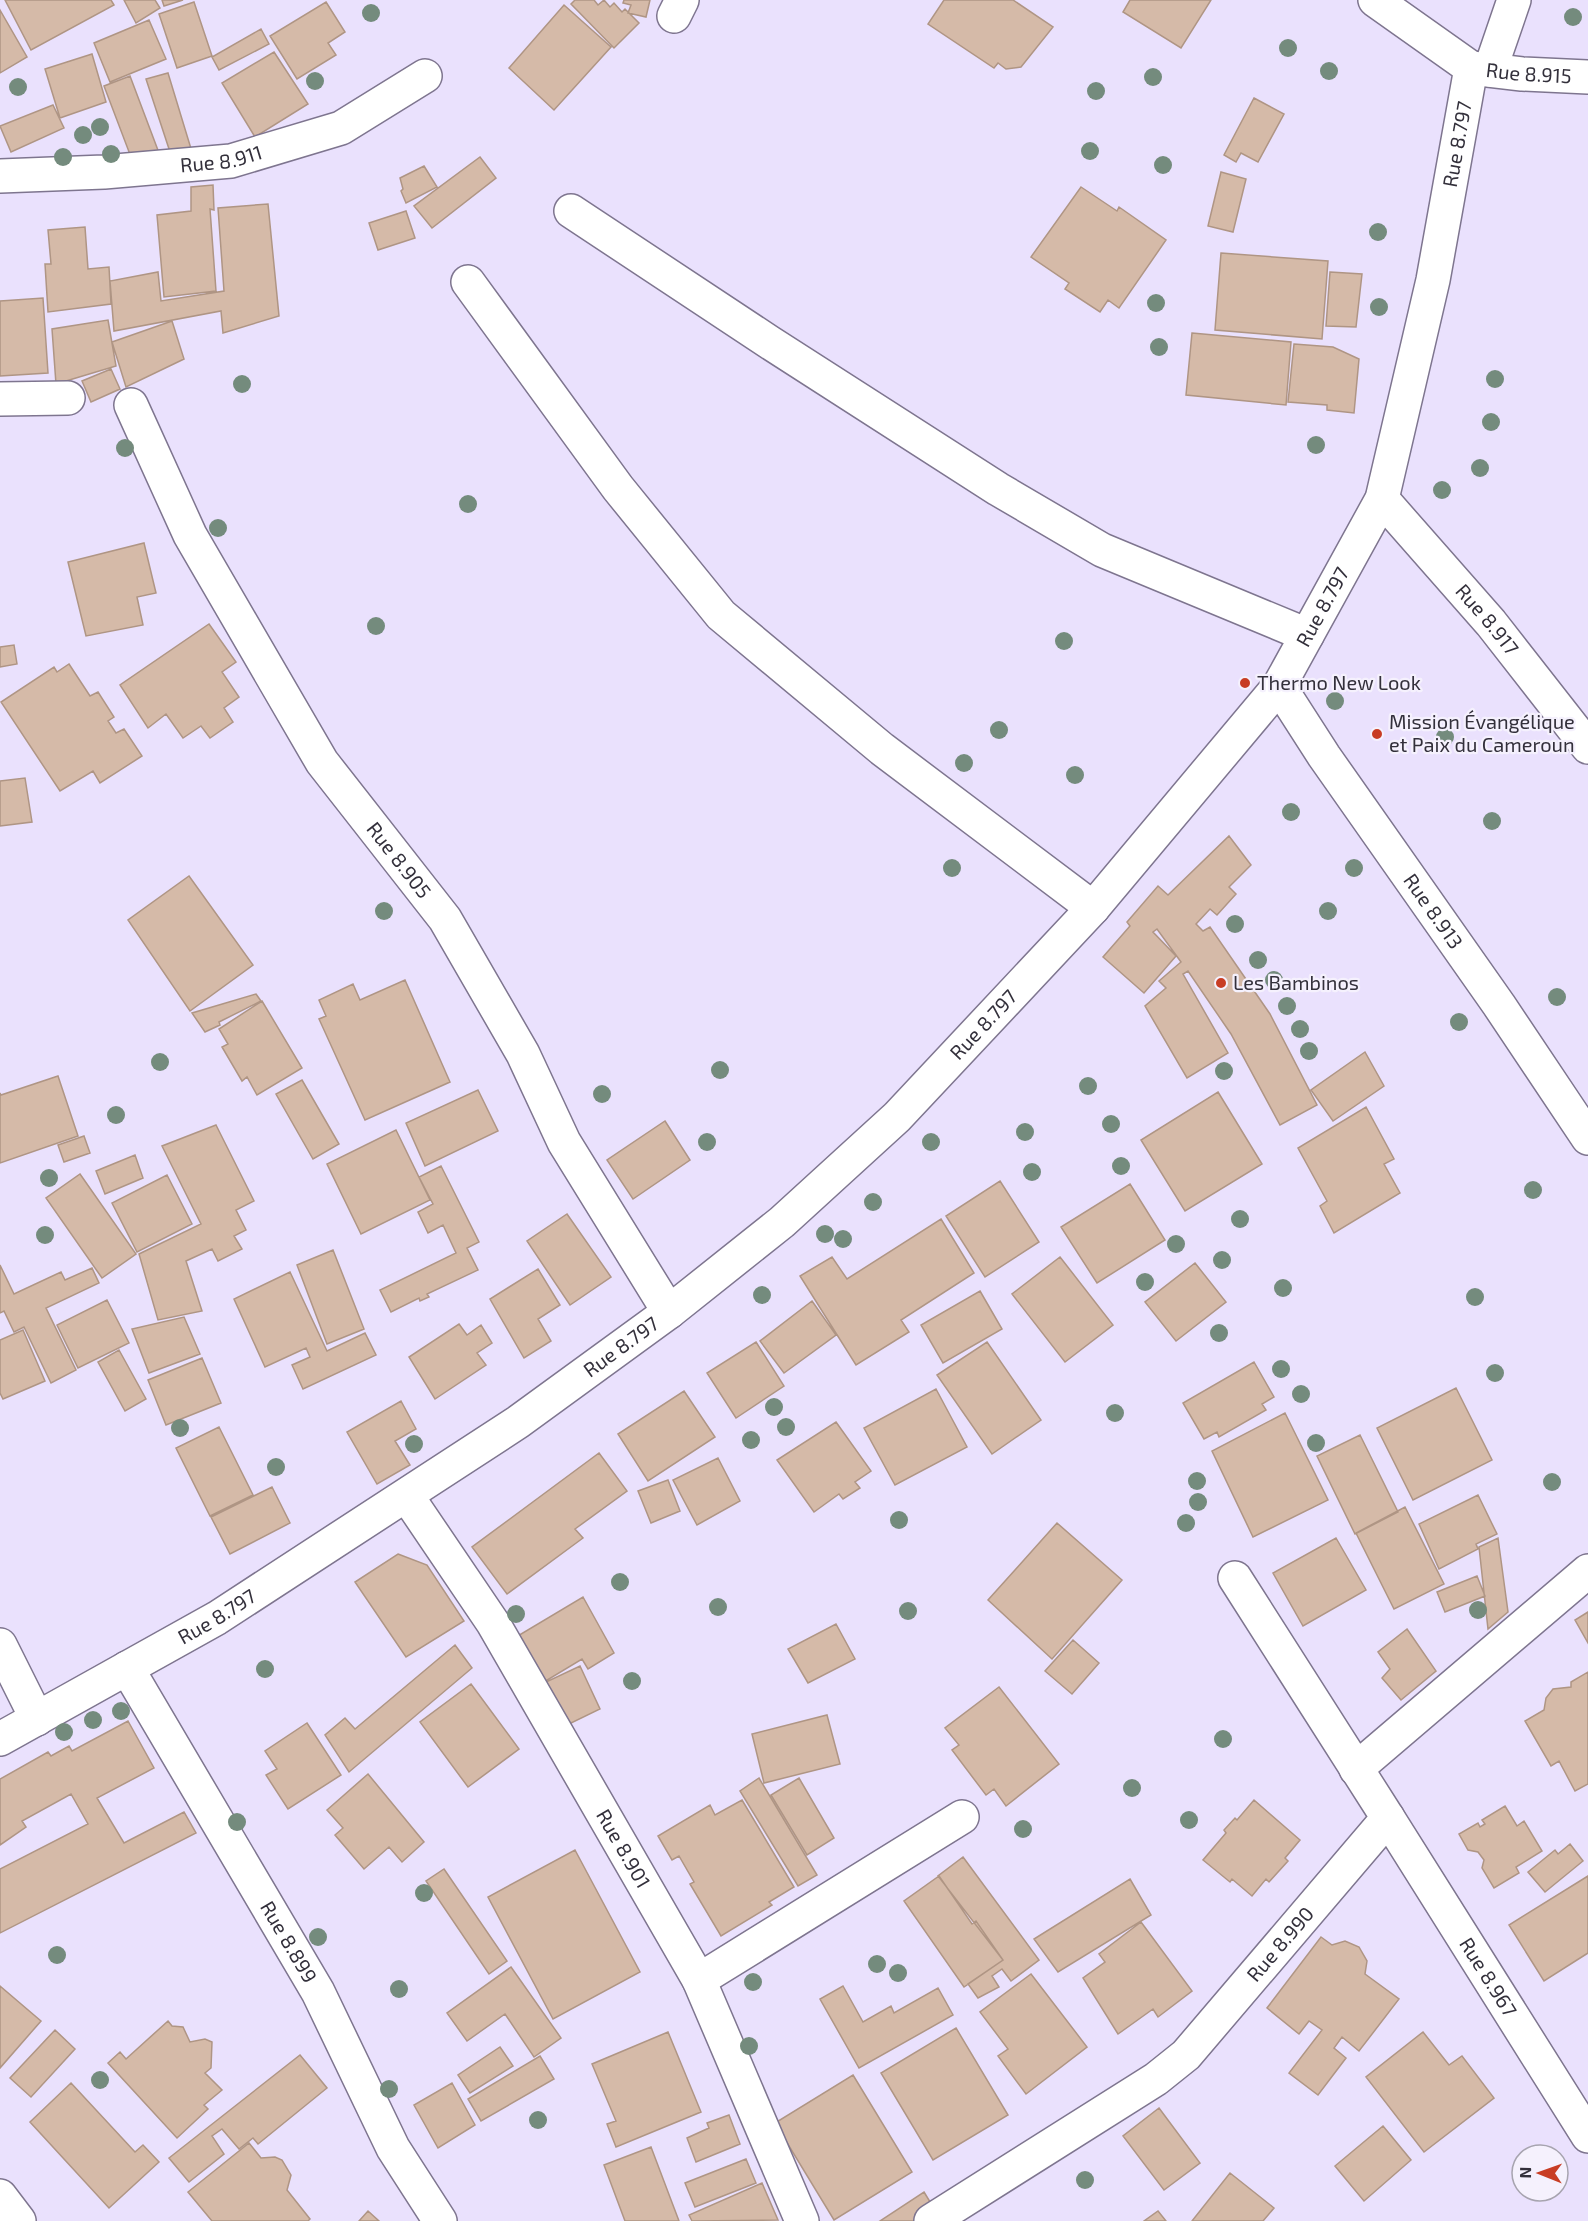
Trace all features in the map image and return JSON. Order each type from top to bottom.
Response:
[{"type":"street","points":[[1375,0],[1480,69]]},
{"type":"street","name":"Rue 8.797","points":[[0,1740],[216,1618],[407,1496],[518,1422],[669,1312],[782,1222],[897,1117],[1093,908],[1279,686],[1382,499],[1480,69],[1514,0]]},
{"type":"street","name":"Rue 8.915","points":[[1480,69],[1522,74],[1588,77]]},
{"type":"street","name":"Rue 8.911","points":[[0,176],[104,172],[231,161],[340,128],[425,76]]},
{"type":"street","points":[[571,211],[998,489],[1102,550],[1307,635]]},
{"type":"street","points":[[468,282],[618,488],[721,615],[882,749],[1093,908]]},
{"type":"street","points":[[0,399],[68,398]]},
{"type":"street","name":"Rue 8.905","points":[[131,405],[190,535],[322,762],[445,919],[523,1054],[564,1142],[669,1312]]},
{"type":"street","name":"Rue 8.917","points":[[1382,499],[1491,623],[1588,747]]},
{"type":"street","name":"Rue 8.913","points":[[1279,686],[1324,756],[1453,938],[1588,1138]]},
{"type":"street","name":"Rue 8.901","points":[[407,1496],[493,1623],[699,1980],[802,2221]]},
{"type":"street","points":[[1356,1769],[1588,1571]]},
{"type":"street","points":[[1235,1578],[1388,1818]]},
{"type":"street","points":[[0,1645],[37,1719]]},
{"type":"street","name":"Rue 8.899","points":[[127,1668],[318,1992],[393,2148],[440,2221]]},
{"type":"street","points":[[699,1980],[962,1817]]},
{"type":"street","name":"Rue 8.967","points":[[1388,1818],[1588,2136]]},
{"type":"street","name":"Rue 8.990","points":[[931,2221],[1156,2079],[1186,2055],[1388,1818]]},
{"type":"street","points":[[0,2196],[19,2221]]},
{"type":"building","points":[[5,0],[111,0],[114,5],[31,50]]},
{"type":"building","points":[[124,0],[155,0],[160,8],[136,23]]},
{"type":"building","points":[[162,0],[183,0],[164,6]]},
{"type":"building","points":[[575,0],[594,0],[598,5],[604,0],[610,7],[614,3],[622,12],[625,9],[639,23],[614,48],[571,4]]},
{"type":"building","points":[[624,0],[650,0],[646,17],[628,13],[631,5],[623,3]]},
{"type":"building","points":[[944,0],[1013,0],[1053,27],[1021,67],[1006,69],[998,63],[994,68],[928,24]]},
{"type":"building","points":[[1130,0],[1211,0],[1181,48],[1123,12]]},
{"type":"building","points":[[194,2],[212,56],[177,68],[159,14]]},
{"type":"building","points":[[326,2],[345,32],[328,43],[336,55],[297,79],[270,36]]},
{"type":"building","points":[[564,5],[611,47],[554,110],[509,68]]},
{"type":"building","points":[[0,10],[27,57],[0,73]]},
{"type":"building","points":[[149,20],[166,59],[110,82],[94,43]]},
{"type":"building","points":[[261,29],[269,44],[219,70],[212,57]]},
{"type":"building","points":[[274,52],[308,104],[255,137],[222,83]]},
{"type":"building","points":[[92,54],[106,102],[60,118],[45,69]]},
{"type":"building","points":[[168,73],[192,152],[172,158],[146,79]]},
{"type":"building","points":[[130,76],[162,161],[134,165],[104,86]]},
{"type":"building","points":[[1254,98],[1284,114],[1258,162],[1241,153],[1236,162],[1224,155]]},
{"type":"building","points":[[53,105],[64,128],[11,152],[0,126]]},
{"type":"building","points":[[480,157],[496,178],[432,228],[414,206]]},
{"type":"building","points":[[424,166],[437,187],[406,203],[401,191],[403,189],[400,178]]},
{"type":"building","points":[[1221,172],[1246,179],[1233,232],[1208,226]]},
{"type":"building","points":[[213,185],[214,210],[210,209],[216,291],[164,297],[157,215],[191,211],[191,187]]},
{"type":"building","points":[[1081,187],[1117,211],[1119,207],[1166,240],[1119,308],[1108,300],[1100,312],[1065,289],[1069,283],[1031,257]]},
{"type":"building","points":[[268,204],[279,316],[223,333],[221,311],[114,331],[110,281],[158,272],[161,301],[224,291],[218,208]]},
{"type":"building","points":[[406,211],[415,238],[378,250],[369,223]]},
{"type":"building","points":[[85,227],[88,269],[109,267],[111,304],[48,312],[45,264],[51,264],[48,230]]},
{"type":"building","points":[[1221,253],[1328,261],[1322,339],[1215,330]]},
{"type":"building","points":[[1330,272],[1362,274],[1356,327],[1326,326]]},
{"type":"building","points":[[43,298],[48,373],[0,376],[0,301]]},
{"type":"building","points":[[108,320],[116,366],[56,384],[52,329]]},
{"type":"building","points":[[172,321],[184,359],[126,387],[112,342]]},
{"type":"building","points":[[1192,333],[1291,342],[1286,405],[1186,395]]},
{"type":"building","points":[[1294,344],[1333,347],[1359,359],[1354,413],[1327,410],[1327,405],[1288,402]]},
{"type":"building","points":[[111,369],[120,389],[91,402],[82,381]]},
{"type":"building","points":[[144,543],[156,593],[137,597],[143,625],[86,636],[68,562]]},
{"type":"building","points":[[209,624],[236,662],[222,672],[239,697],[224,708],[233,722],[210,738],[201,726],[183,738],[166,714],[148,728],[120,685]]},
{"type":"building","points":[[14,645],[17,664],[0,667],[0,647]]},
{"type":"building","points":[[69,664],[90,696],[98,692],[114,717],[108,721],[116,733],[124,729],[142,756],[100,783],[93,771],[60,791],[1,702],[54,667],[57,672]]},
{"type":"building","points":[[25,778],[32,822],[0,826],[0,781]]},
{"type":"building","points":[[1229,836],[1251,865],[1229,887],[1236,894],[1217,915],[1210,909],[1196,924],[1203,931],[1210,927],[1270,1014],[1317,1105],[1280,1125],[1231,1034],[1188,971],[1183,974],[1228,1053],[1187,1078],[1145,1006],[1166,988],[1159,981],[1181,962],[1157,929],[1153,932],[1176,956],[1144,993],[1103,957],[1130,926],[1127,922],[1158,886],[1168,895]]},
{"type":"building","points":[[189,876],[253,965],[190,1011],[128,920]]},
{"type":"building","points":[[405,980],[450,1082],[365,1120],[319,1019],[326,1016],[319,1000],[353,984],[360,1000]]},
{"type":"building","points":[[256,994],[261,1001],[219,1022],[220,1025],[205,1032],[192,1013]]},
{"type":"building","points":[[262,1001],[302,1068],[257,1095],[247,1077],[242,1081],[222,1047],[228,1044],[219,1029]]},
{"type":"building","points":[[1365,1052],[1384,1086],[1333,1121],[1311,1090]]},
{"type":"building","points":[[58,1076],[78,1136],[0,1163],[0,1093],[1,1095]]},
{"type":"building","points":[[302,1080],[339,1144],[313,1159],[276,1094]]},
{"type":"building","points":[[478,1090],[498,1131],[425,1166],[406,1123]]},
{"type":"building","points":[[1218,1092],[1262,1164],[1185,1211],[1141,1140]]},
{"type":"building","points":[[1366,1107],[1394,1159],[1384,1164],[1400,1193],[1334,1233],[1320,1206],[1327,1201],[1298,1148]]},
{"type":"building","points":[[665,1121],[690,1160],[633,1199],[607,1160]]},
{"type":"building","points":[[216,1125],[254,1201],[236,1210],[246,1230],[234,1236],[242,1249],[218,1261],[212,1249],[186,1261],[202,1311],[158,1320],[139,1254],[201,1224],[162,1146]]},
{"type":"building","points":[[396,1130],[430,1200],[361,1234],[327,1164]]},
{"type":"building","points":[[84,1136],[90,1153],[64,1162],[58,1145]]},
{"type":"building","points":[[135,1155],[143,1178],[105,1194],[96,1171]]},
{"type":"building","points":[[441,1166],[479,1242],[467,1248],[478,1270],[427,1294],[429,1297],[420,1301],[419,1298],[391,1312],[380,1290],[456,1253],[443,1225],[428,1233],[418,1212],[433,1204],[419,1177]]},
{"type":"building","points":[[80,1174],[136,1254],[102,1278],[46,1198]]},
{"type":"building","points":[[167,1175],[192,1224],[137,1252],[112,1203]]},
{"type":"building","points":[[1000,1181],[1039,1242],[985,1277],[946,1216]]},
{"type":"building","points":[[1130,1184],[1165,1240],[1097,1283],[1061,1227]]},
{"type":"building","points":[[567,1214],[611,1277],[570,1305],[527,1241]]},
{"type":"building","points":[[941,1219],[974,1273],[901,1320],[909,1332],[856,1365],[800,1276],[832,1257],[847,1279]]},
{"type":"building","points":[[333,1250],[364,1329],[327,1344],[297,1265]]},
{"type":"building","points":[[1060,1257],[1113,1325],[1065,1362],[1012,1294]]},
{"type":"building","points":[[1195,1263],[1226,1302],[1176,1341],[1145,1302]]},
{"type":"building","points":[[0,1265],[14,1294],[61,1272],[65,1280],[92,1268],[99,1283],[46,1308],[76,1370],[51,1383],[24,1327],[14,1332],[4,1311],[0,1313]]},
{"type":"building","points":[[538,1269],[560,1305],[538,1319],[551,1341],[524,1358],[490,1299]]},
{"type":"building","points":[[290,1272],[327,1351],[365,1333],[376,1355],[303,1389],[292,1365],[310,1357],[306,1348],[265,1367],[234,1299]]},
{"type":"building","points":[[980,1291],[1002,1329],[943,1363],[921,1325]]},
{"type":"building","points":[[107,1300],[129,1343],[78,1368],[57,1325]]},
{"type":"building","points":[[812,1301],[836,1335],[784,1373],[760,1341]]},
{"type":"building","points":[[184,1317],[200,1354],[149,1373],[132,1329]]},
{"type":"building","points":[[459,1324],[467,1335],[481,1325],[492,1343],[477,1353],[486,1365],[435,1399],[409,1357]]},
{"type":"building","points":[[23,1330],[45,1381],[3,1399],[0,1393],[0,1340]]},
{"type":"building","points":[[756,1342],[784,1386],[736,1418],[707,1373]]},
{"type":"building","points":[[987,1342],[1041,1420],[992,1454],[937,1375]]},
{"type":"building","points":[[119,1350],[146,1399],[125,1411],[98,1362]]},
{"type":"building","points":[[202,1358],[221,1403],[166,1425],[148,1380]]},
{"type":"building","points":[[1254,1362],[1274,1397],[1262,1404],[1266,1410],[1219,1437],[1217,1432],[1204,1439],[1183,1403]]},
{"type":"building","points":[[1456,1388],[1492,1460],[1413,1500],[1377,1428]]},
{"type":"building","points":[[936,1389],[967,1447],[895,1485],[864,1428]]},
{"type":"building","points":[[684,1391],[715,1437],[648,1481],[618,1434]]},
{"type":"building","points":[[401,1401],[416,1429],[395,1441],[410,1465],[377,1484],[347,1432]]},
{"type":"building","points":[[1285,1413],[1328,1500],[1253,1537],[1212,1451]]},
{"type":"building","points":[[836,1422],[871,1471],[855,1482],[860,1488],[843,1499],[839,1494],[814,1512],[777,1460]]},
{"type":"building","points":[[219,1427],[253,1495],[210,1516],[176,1448]]},
{"type":"building","points":[[1360,1435],[1398,1512],[1355,1534],[1317,1456]]},
{"type":"building","points":[[599,1453],[627,1491],[575,1529],[583,1538],[507,1594],[472,1547]]},
{"type":"building","points":[[718,1458],[740,1501],[697,1525],[673,1480]]},
{"type":"building","points":[[668,1480],[680,1511],[651,1523],[638,1491]]},
{"type":"building","points":[[272,1487],[290,1523],[230,1554],[211,1517]]},
{"type":"building","points":[[1478,1495],[1497,1534],[1476,1544],[1478,1549],[1439,1569],[1419,1524]]},
{"type":"building","points":[[1405,1507],[1444,1584],[1394,1609],[1356,1533]]},
{"type":"building","points":[[1057,1523],[1122,1580],[1052,1659],[988,1600]]},
{"type":"building","points":[[1336,1538],[1366,1590],[1303,1626],[1273,1573]]},
{"type":"building","points":[[1498,1538],[1508,1612],[1488,1629],[1479,1547]]},
{"type":"building","points":[[398,1554],[427,1565],[464,1621],[406,1657],[355,1582]]},
{"type":"building","points":[[1477,1576],[1485,1596],[1445,1612],[1437,1592]]},
{"type":"building","points":[[583,1597],[614,1653],[588,1669],[582,1659],[544,1682],[516,1637]]},
{"type":"building","points":[[1588,1612],[1588,1643],[1575,1620]]},
{"type":"building","points":[[836,1624],[855,1659],[808,1683],[788,1649]]},
{"type":"building","points":[[1407,1629],[1436,1671],[1401,1700],[1382,1678],[1390,1669],[1378,1652]]},
{"type":"building","points":[[1073,1640],[1099,1663],[1072,1694],[1045,1671]]},
{"type":"building","points":[[455,1645],[472,1668],[349,1772],[325,1735],[345,1718],[355,1729]]},
{"type":"building","points":[[580,1666],[600,1709],[567,1725],[546,1682]]},
{"type":"building","points":[[1588,1672],[1588,1784],[1575,1791],[1559,1761],[1551,1766],[1525,1721],[1544,1710],[1546,1698],[1553,1689],[1571,1687],[1571,1682]]},
{"type":"building","points":[[471,1684],[519,1749],[468,1787],[420,1722]]},
{"type":"building","points":[[999,1687],[1059,1764],[1006,1806],[994,1789],[986,1795],[952,1750],[959,1745],[945,1728]]},
{"type":"building","points":[[827,1715],[840,1764],[764,1783],[752,1734]]},
{"type":"building","points":[[128,1721],[154,1768],[97,1798],[124,1843],[184,1812],[196,1833],[0,1933],[0,1869],[88,1824],[71,1794],[22,1821],[26,1827],[0,1845],[0,1779],[48,1752],[51,1756],[69,1746],[72,1751]]},
{"type":"building","points":[[307,1723],[341,1775],[288,1809],[266,1775],[277,1769],[265,1751]]},
{"type":"building","points":[[368,1774],[424,1842],[402,1862],[389,1847],[364,1869],[335,1835],[343,1828],[327,1810]]},
{"type":"building","points":[[759,1778],[817,1875],[798,1886],[740,1791]]},
{"type":"building","points":[[799,1778],[834,1838],[807,1855],[771,1795]]},
{"type":"building","points":[[742,1800],[794,1887],[769,1902],[772,1905],[721,1936],[690,1884],[694,1882],[679,1856],[672,1860],[658,1836],[710,1805],[715,1815]]},
{"type":"building","points":[[1254,1800],[1300,1840],[1285,1858],[1288,1861],[1269,1882],[1266,1879],[1252,1896],[1232,1879],[1230,1882],[1203,1860],[1226,1833],[1224,1830],[1235,1818],[1237,1820]]},
{"type":"building","points":[[1505,1806],[1517,1826],[1524,1821],[1542,1851],[1516,1867],[1519,1873],[1494,1888],[1482,1868],[1484,1860],[1478,1852],[1468,1850],[1459,1834],[1478,1823],[1480,1827],[1485,1824],[1482,1820]]},
{"type":"building","points":[[1570,1844],[1583,1861],[1545,1892],[1528,1872],[1555,1850],[1558,1854]]},
{"type":"building","points":[[575,1850],[640,1972],[553,2019],[488,1897]]},
{"type":"building","points":[[963,1857],[1039,1960],[1011,1981],[1002,1969],[992,1976],[999,1987],[978,1998],[968,1984],[1003,1960],[938,1876]]},
{"type":"building","points":[[444,1869],[507,1961],[489,1974],[426,1881]]},
{"type":"building","points":[[939,1876],[972,1924],[976,1921],[1003,1960],[964,1987],[904,1901]]},
{"type":"building","points":[[1588,1876],[1588,1953],[1544,1981],[1509,1925]]},
{"type":"building","points":[[1130,1879],[1151,1915],[1058,1972],[1034,1939]]},
{"type":"building","points":[[1141,1922],[1192,1991],[1158,2017],[1153,2009],[1118,2034],[1083,1978],[1105,1962],[1099,1954]]},
{"type":"building","points":[[1321,1937],[1332,1945],[1345,1941],[1359,1947],[1367,1961],[1365,1974],[1399,1999],[1359,2051],[1342,2037],[1334,2048],[1346,2058],[1318,2095],[1289,2073],[1322,2030],[1309,2021],[1299,2034],[1267,2008]]},
{"type":"building","points":[[511,1967],[561,2038],[534,2057],[505,2014],[467,2041],[447,2013]]},
{"type":"building","points":[[1031,1974],[1087,2047],[1026,2094],[998,2056],[1008,2049],[980,2012]]},
{"type":"building","points":[[0,1986],[41,2021],[0,2068]]},
{"type":"building","points":[[843,1986],[863,2022],[891,2006],[894,2013],[938,1988],[953,2015],[859,2068],[820,1999]]},
{"type":"building","points":[[168,2021],[172,2026],[183,2027],[190,2042],[205,2039],[212,2042],[211,2068],[205,2073],[222,2090],[204,2105],[208,2109],[177,2138],[108,2063],[120,2052],[126,2059]]},
{"type":"building","points":[[956,2028],[1008,2115],[933,2160],[881,2073]]},
{"type":"building","points":[[55,2030],[75,2049],[31,2097],[10,2078]]},
{"type":"building","points":[[668,2032],[701,2112],[616,2147],[607,2124],[616,2121],[592,2064]]},
{"type":"building","points":[[1423,2032],[1449,2065],[1462,2056],[1494,2098],[1424,2152],[1366,2077]]},
{"type":"building","points":[[500,2047],[513,2066],[470,2093],[458,2075]]},
{"type":"building","points":[[300,2055],[327,2088],[258,2144],[253,2138],[239,2149],[222,2129],[212,2136],[224,2154],[189,2182],[169,2158]]},
{"type":"building","points":[[540,2056],[554,2079],[481,2121],[468,2099]]},
{"type":"building","points":[[853,2075],[912,2172],[834,2220],[775,2123]]},
{"type":"building","points":[[71,2083],[135,2152],[143,2145],[159,2162],[109,2208],[30,2122]]},
{"type":"building","points":[[452,2083],[475,2125],[438,2148],[414,2105]]},
{"type":"building","points":[[1159,2108],[1200,2163],[1164,2190],[1123,2136]]},
{"type":"building","points":[[729,2115],[740,2144],[696,2162],[687,2138],[709,2128],[707,2123]]},
{"type":"building","points":[[1383,2126],[1411,2160],[1364,2201],[1335,2166]]},
{"type":"building","points":[[249,2143],[261,2158],[275,2157],[282,2160],[291,2175],[287,2190],[310,2219],[308,2221],[212,2221],[188,2192]]},
{"type":"building","points":[[651,2147],[679,2221],[625,2221],[604,2165]]},
{"type":"building","points":[[746,2159],[756,2183],[695,2207],[685,2183]]},
{"type":"building","points":[[1230,2173],[1274,2208],[1263,2221],[1192,2221]]},
{"type":"building","points":[[762,2183],[778,2220],[692,2221],[689,2215]]},
{"type":"building","points":[[924,2192],[935,2210],[917,2221],[880,2221]]},
{"type":"building","points":[[368,2211],[379,2221],[359,2221]]},
{"type":"building","points":[[1158,2211],[1166,2221],[1144,2221]]},
{"type":"place","name":"Thermo New Look","points":[[1245,683]]},
{"type":"place","name":"Mission Évangélique et Paix du Cameroun","points":[[1377,734]]},
{"type":"place","name":"Les Bambinos","points":[[1221,983]]}]
